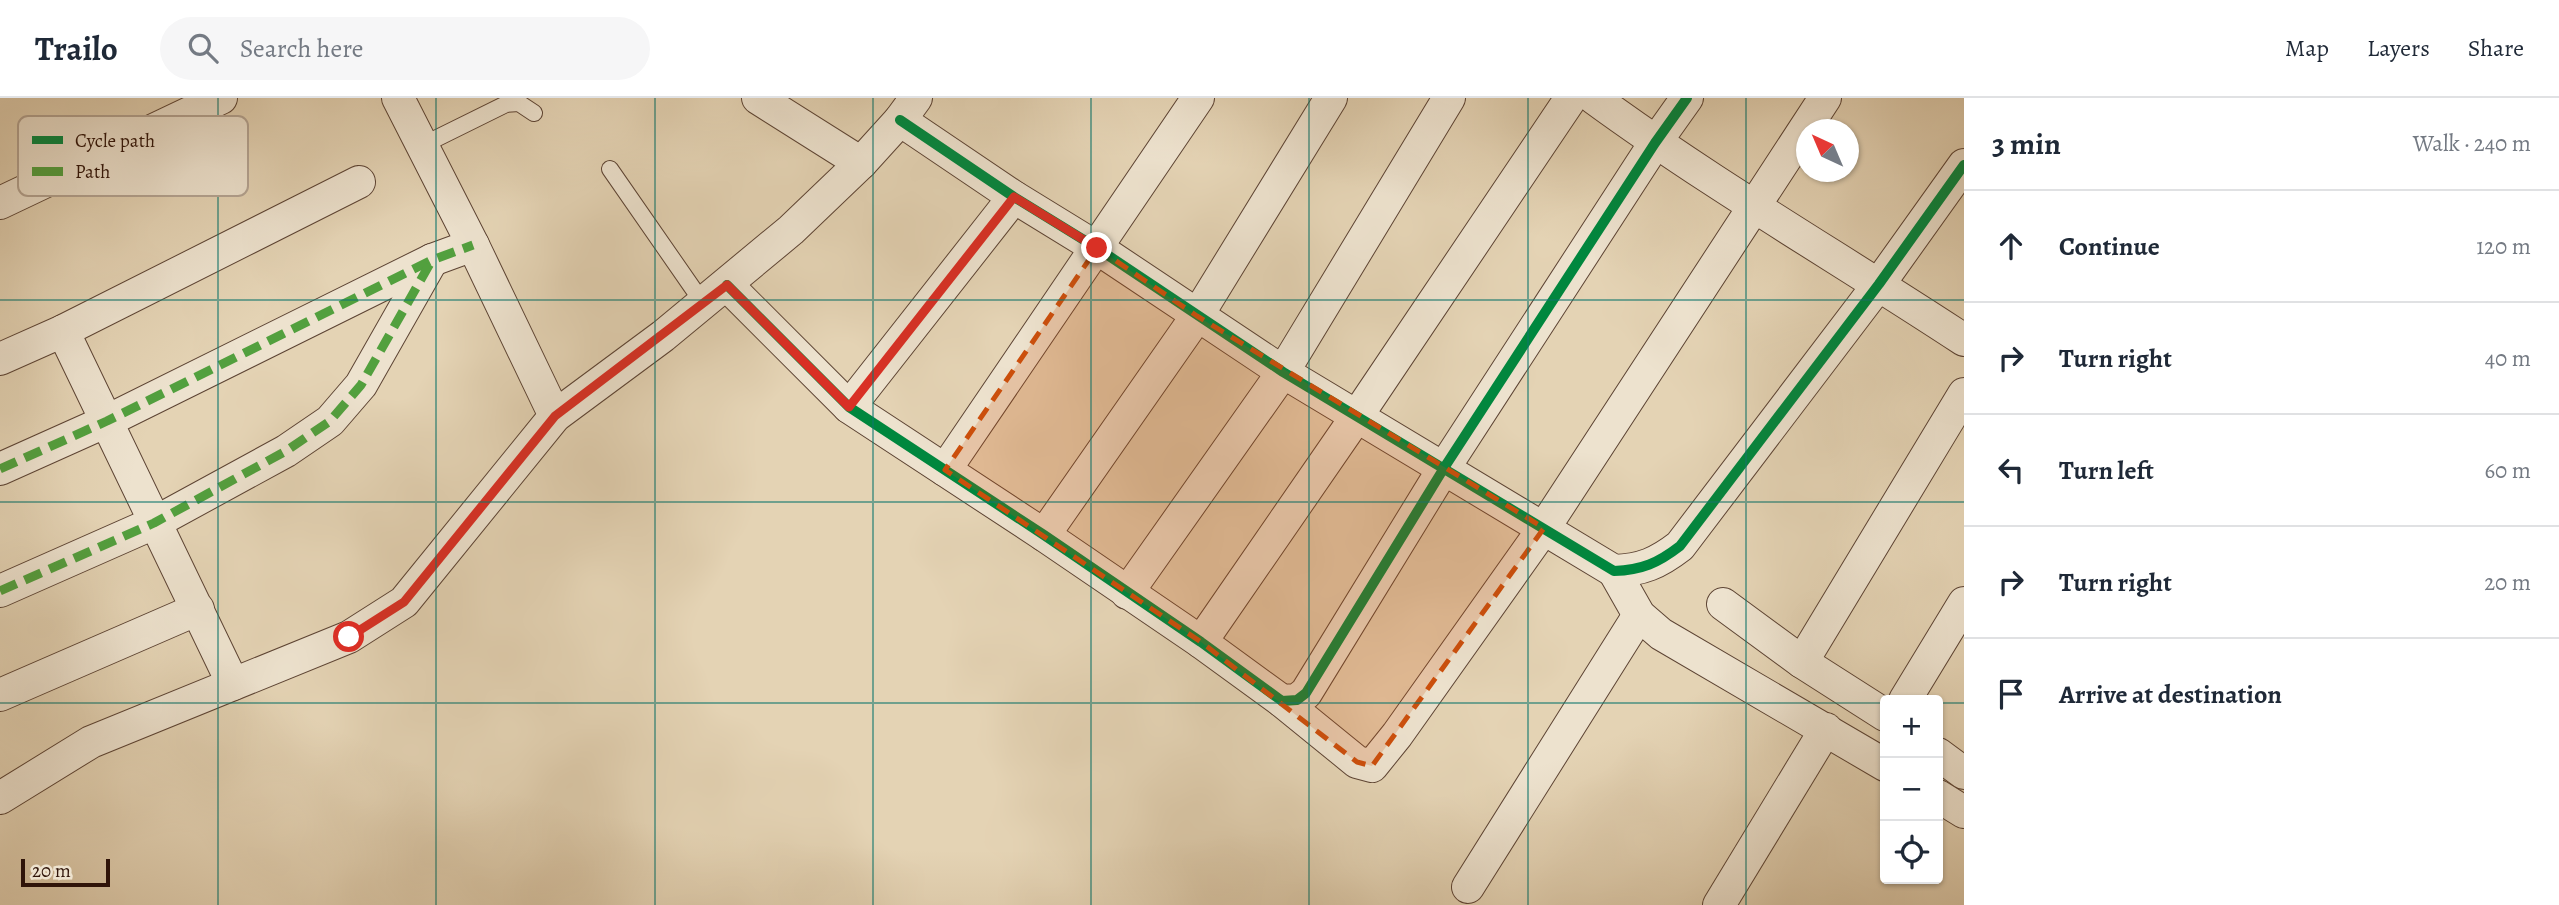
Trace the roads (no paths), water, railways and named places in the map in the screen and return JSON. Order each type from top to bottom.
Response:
[{"type":"street","points":[[183,116],[221,98]]},
{"type":"street","points":[[398,98],[473,245],[555,416]]},
{"type":"street","points":[[758,98],[861,163]]},
{"type":"street","points":[[946,470],[1198,98]]},
{"type":"street","points":[[1044,535],[1197,316],[1331,98]]},
{"type":"street","points":[[1127,593],[1283,372],[1450,98]]},
{"type":"street","points":[[1201,642],[1571,98]]},
{"type":"street","points":[[1594,98],[1752,206],[1964,340]]},
{"type":"street","points":[[1282,701],[1297,700],[1306,692],[1444,468],[1655,142],[1687,98]]},
{"type":"street","points":[[715,294],[849,407],[1201,642],[1282,701],[1357,762],[1372,766],[1397,735],[1544,528],[1825,98]]},
{"type":"street","points":[[0,798],[91,742],[349,637],[404,602],[555,416],[715,294],[791,230],[861,163],[908,109],[1014,197],[1097,248],[1283,372],[1614,571],[1639,615],[1661,634],[1880,762]]},
{"type":"street","points":[[1614,571],[1635,571],[1658,563],[1680,546],[1879,284],[1964,165]]},
{"type":"street","points":[[0,359],[63,331],[359,182]]},
{"type":"street","points":[[0,203],[18,194]]},
{"type":"street","points":[[849,407],[1014,197]]},
{"type":"street","points":[[0,469],[107,421],[432,260],[473,245]]},
{"type":"street","points":[[0,592],[154,523],[286,451],[330,421],[361,385],[432,260]]},
{"type":"street","points":[[63,331],[233,684]]},
{"type":"street","points":[[1802,662],[1964,394]]},
{"type":"street","points":[[1908,695],[1964,603]]},
{"type":"street","points":[[1723,604],[1802,662],[1880,712]]},
{"type":"street","points":[[0,695],[198,609]]},
{"type":"street","points":[[1468,887],[1639,615]]},
{"type":"street","points":[[1719,905],[1826,729]]},
{"type":"street","points":[[1943,799],[1964,812]]},
{"type":"lane","points":[[423,145],[506,104],[519,103],[534,113]]},
{"type":"lane","points":[[610,169],[715,294]]}]
